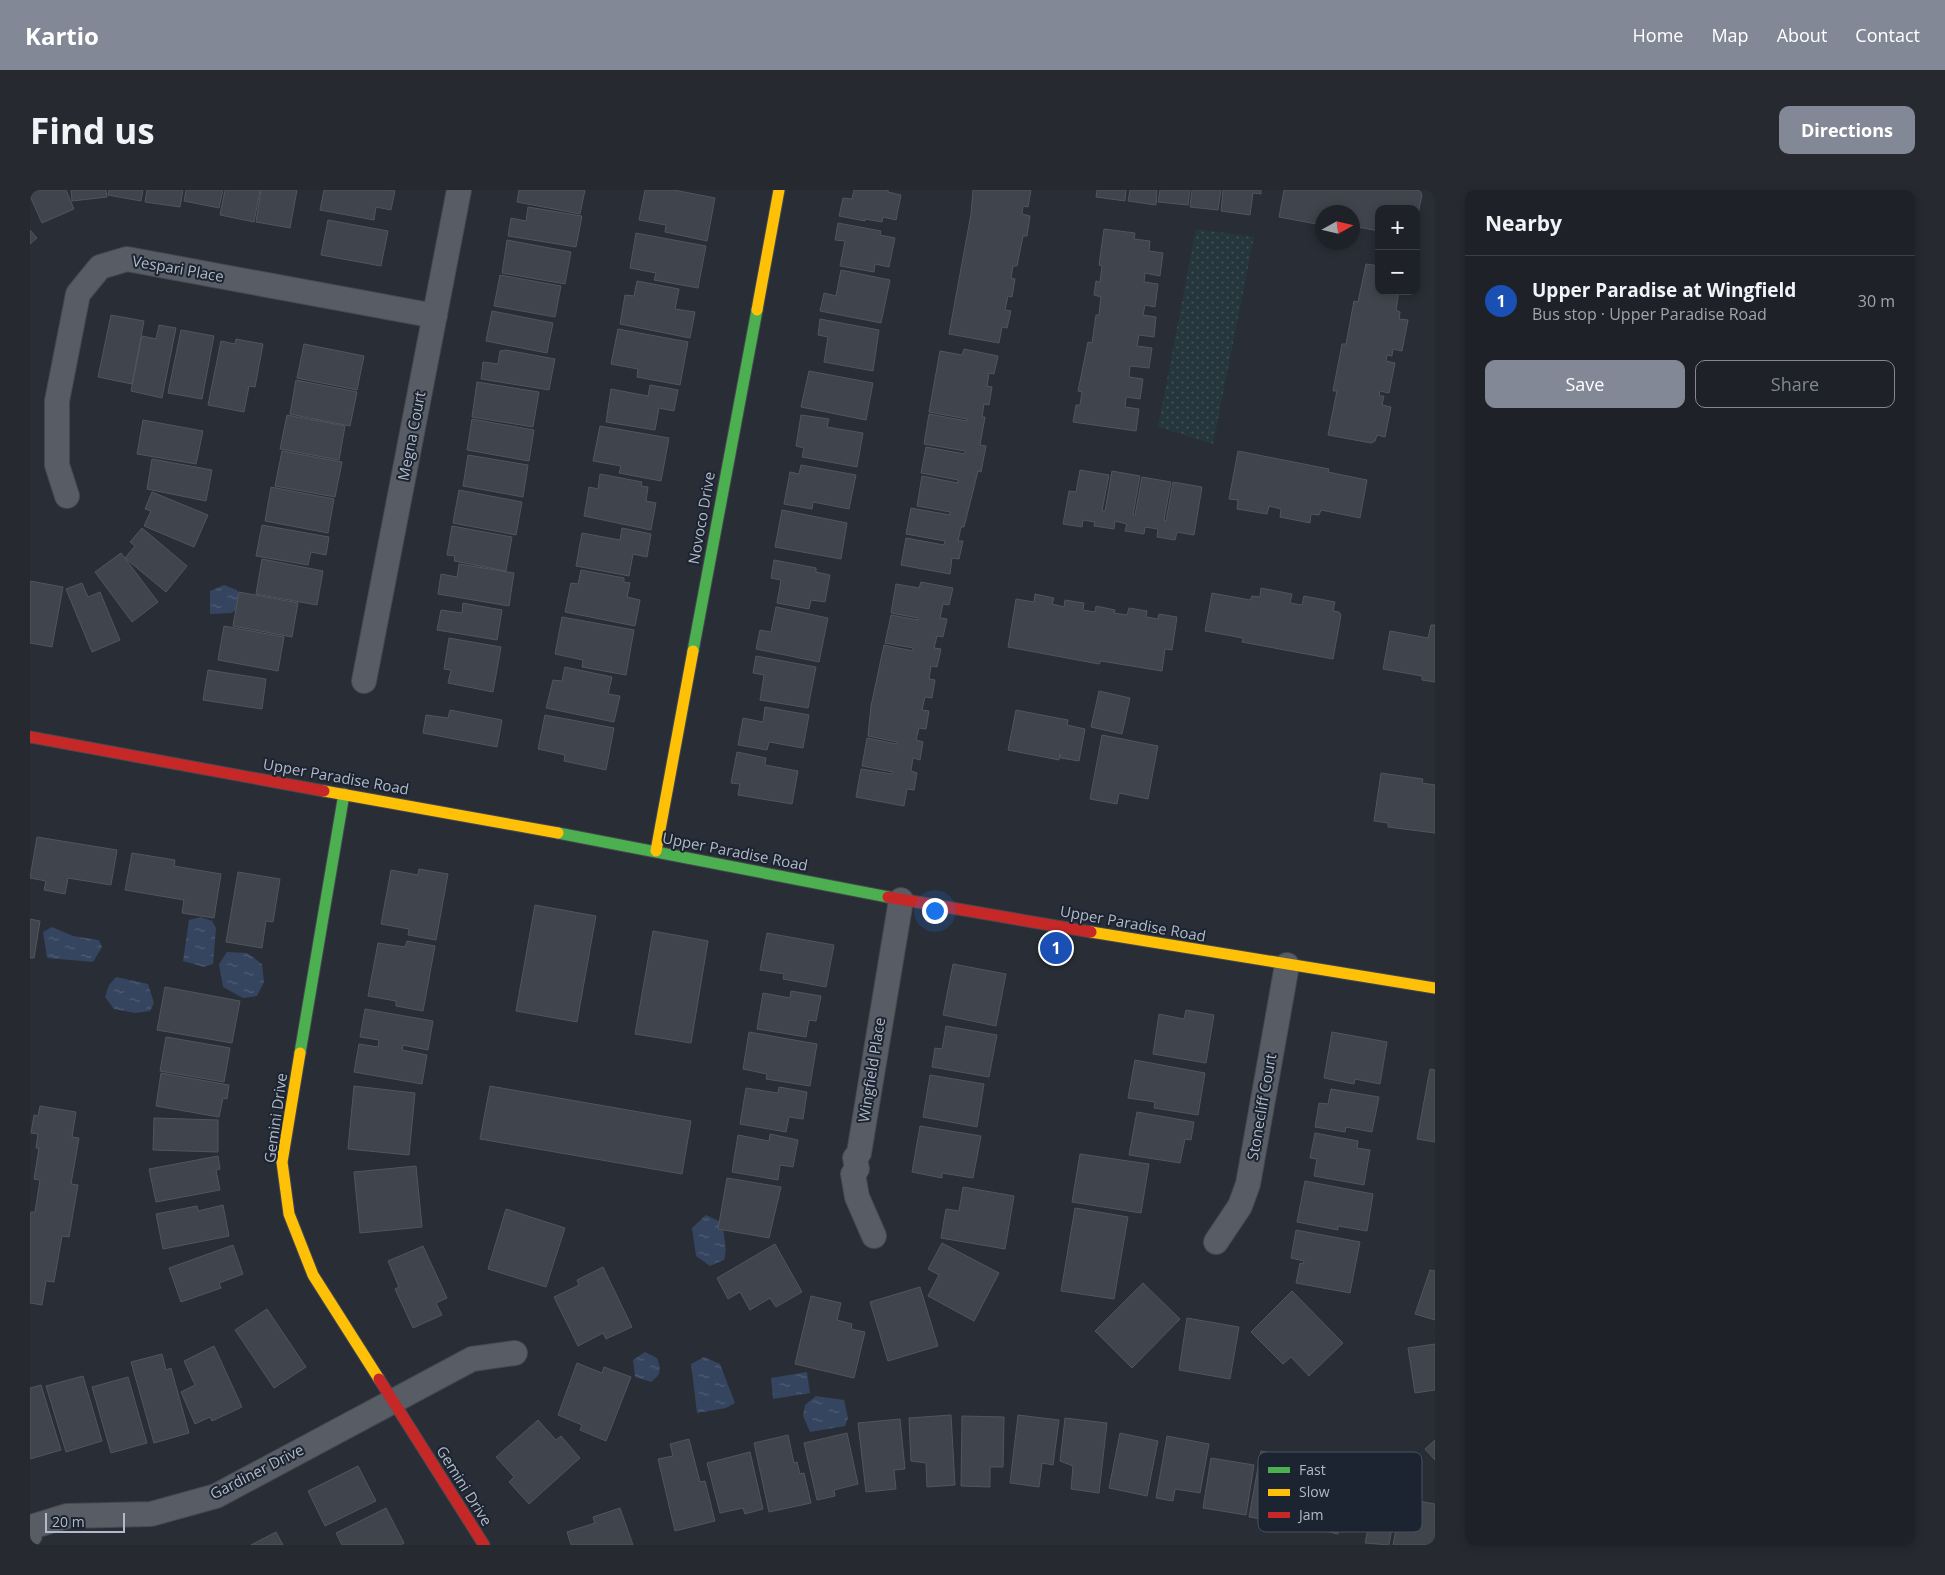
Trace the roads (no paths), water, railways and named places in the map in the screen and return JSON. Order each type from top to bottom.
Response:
[{"type":"street","name":"Megna Court","points":[[364,682],[459,190]]},
{"type":"street","name":"Novoco Drive","points":[[656,852],[779,190]]},
{"type":"street","name":"Vespari Place","points":[[67,496],[57,465],[57,400],[78,294],[100,267],[127,259],[435,316]]},
{"type":"street","name":"Upper Paradise Road","points":[[30,737],[656,852],[900,900],[1287,966],[1435,988]]},
{"type":"street","name":"Gemini Drive","points":[[344,794],[282,1162],[289,1214],[312,1275],[484,1545]]},
{"type":"street","name":"Wingfield Place","points":[[874,1236],[857,1197],[853,1174],[857,1169],[856,1158],[859,1153],[900,900]]},
{"type":"street","name":"Stonecliff Court","points":[[1216,1242],[1240,1206],[1248,1184],[1287,966]]},
{"type":"street","points":[[393,1401],[472,1359],[515,1354]]},
{"type":"street","name":"Gardiner Drive","points":[[30,1535],[31,1527],[67,1516],[151,1514],[216,1496],[393,1401]]},
{"type":"water","points":[[224,585],[237,590],[241,598],[239,609],[231,613],[210,614],[210,591]]},
{"type":"water","points":[[201,917],[212,921],[216,928],[213,964],[204,967],[183,961],[189,920]]},
{"type":"water","points":[[52,927],[73,936],[99,940],[102,947],[93,962],[47,958],[43,932]]},
{"type":"water","points":[[227,952],[247,953],[262,964],[264,982],[257,996],[243,998],[223,987],[219,964]]},
{"type":"water","points":[[116,977],[148,984],[154,1003],[150,1011],[135,1013],[114,1009],[105,997],[109,985]]},
{"type":"water","points":[[706,1215],[723,1223],[725,1247],[724,1260],[710,1266],[696,1256],[692,1228]]},
{"type":"water","points":[[645,1352],[657,1358],[659,1366],[659,1374],[651,1382],[635,1377],[633,1360]]},
{"type":"water","points":[[704,1357],[720,1364],[735,1403],[726,1408],[697,1413],[691,1364]]},
{"type":"water","points":[[807,1372],[810,1393],[773,1399],[771,1378]]},
{"type":"water","points":[[816,1396],[844,1400],[848,1418],[845,1426],[810,1432],[803,1416],[805,1405]]},
{"type":"place","name":"Upper Paradise at Wingfield","points":[[1056,948]]}]
